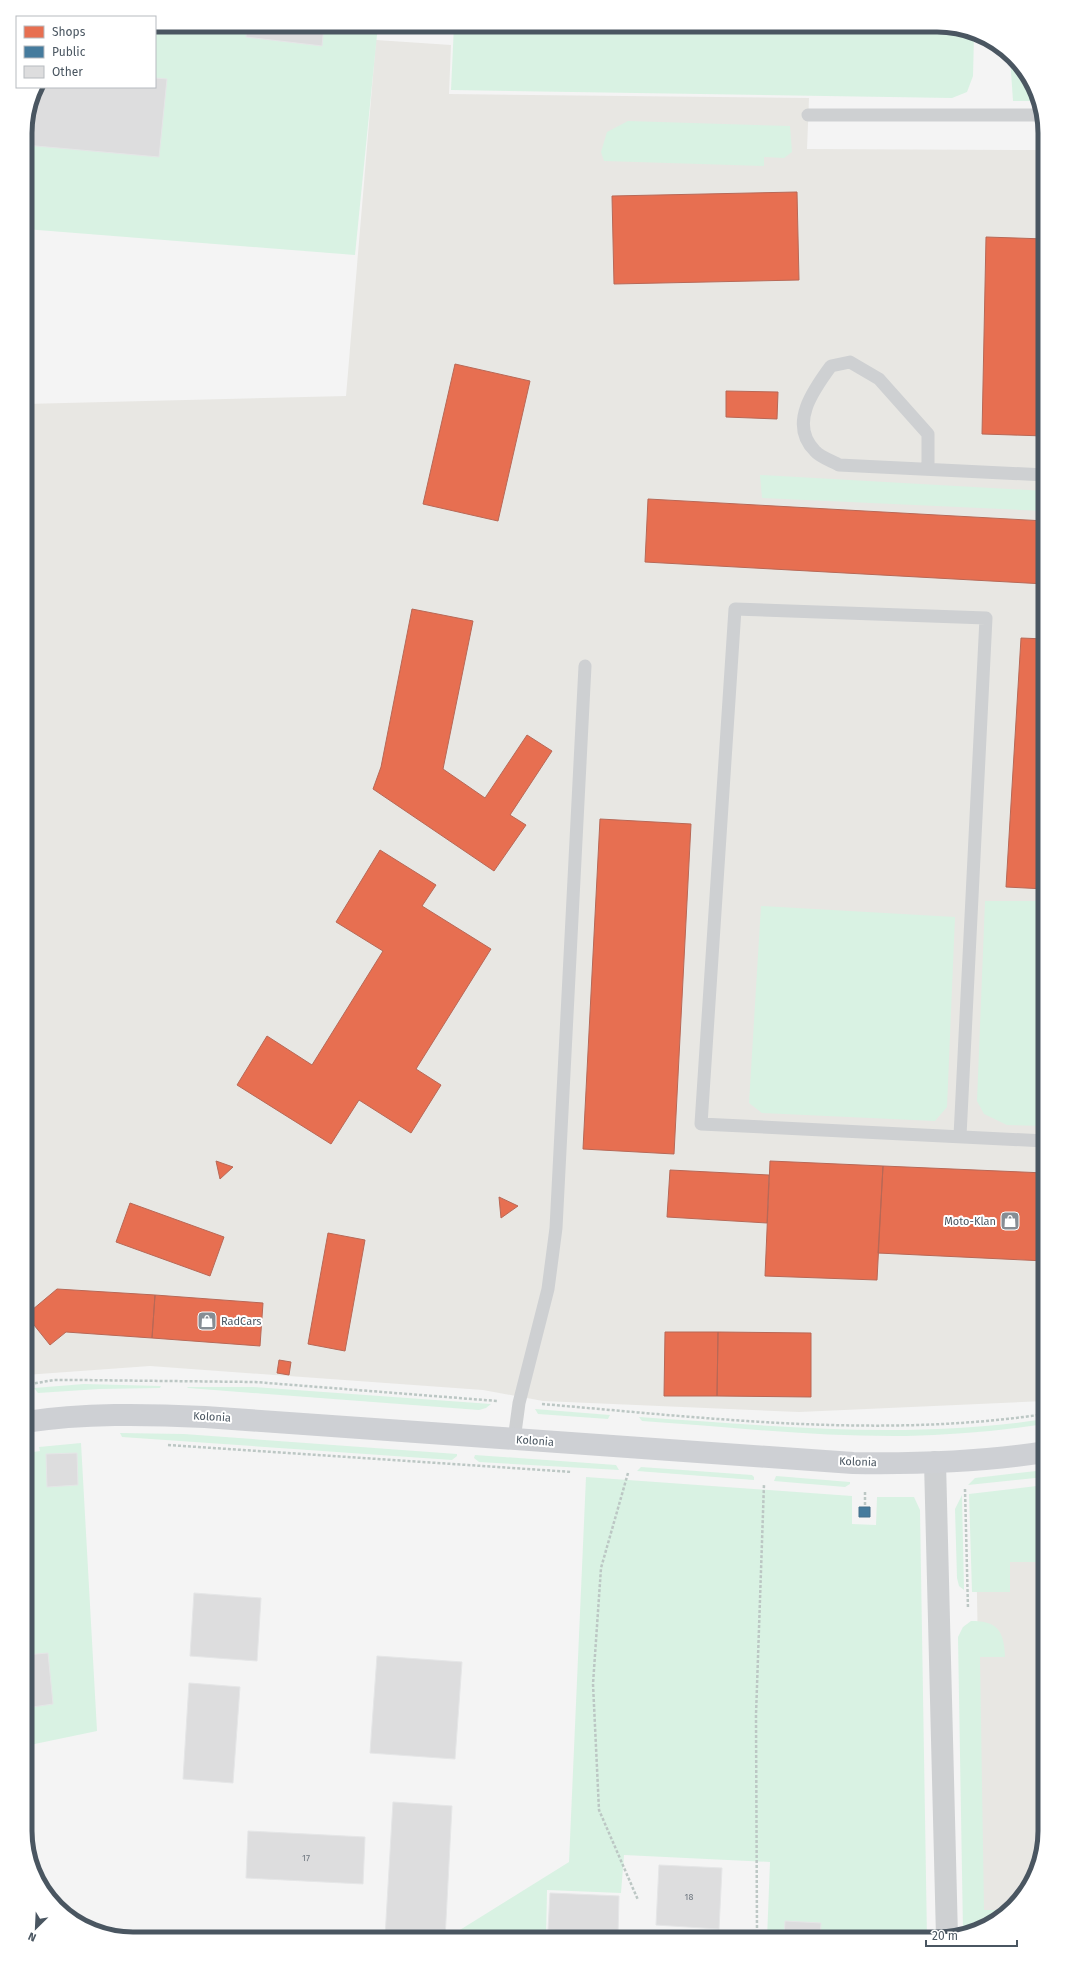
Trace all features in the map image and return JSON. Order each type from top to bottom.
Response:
[{"type":"street","name":"Kolonia","points":[[32,1421],[93,1416],[197,1416],[514,1440],[853,1463],[935,1462],[1038,1453]]},
{"type":"street","points":[[935,1462],[947,1932]]},
{"type":"lane","points":[[808,115],[1036,115]]},
{"type":"lane","points":[[928,468],[928,434],[879,379],[850,362],[832,366],[815,387],[805,407],[804,433],[815,452],[839,465],[928,468],[1038,475]]},
{"type":"lane","points":[[960,1136],[986,618],[735,609],[702,1124],[1038,1141]]},
{"type":"lane","points":[[514,1440],[519,1403],[548,1289],[556,1228],[585,666]]},
{"type":"path","points":[[632,1448],[628,1474],[601,1568],[593,1684],[599,1810],[638,1900]]},
{"type":"path","points":[[757,1932],[756,1715],[764,1457]]},
{"type":"path","points":[[965,1489],[968,1609]]},
{"type":"path","points":[[864,1505],[865,1491]]},
{"type":"shaded area","points":[[376,40],[451,45],[449,94],[809,98],[807,149],[1038,150],[1038,1401],[799,1412],[543,1401],[483,1390],[150,1366],[32,1374],[32,404],[346,396]]},
{"type":"shaded area","points":[[1038,1537],[1038,1838],[1033,1864],[1021,1887],[1009,1903],[983,1921],[976,1541]]},
{"type":"green space","points":[[156,32],[377,32],[355,255],[32,230],[32,124],[152,88],[156,88]]},
{"type":"green space","points":[[454,32],[944,32],[963,35],[974,39],[973,76],[967,92],[952,98],[451,90]]},
{"type":"green space","points":[[1010,63],[1025,82],[1033,101],[1013,101]]},
{"type":"green space","points":[[628,121],[790,126],[792,152],[784,158],[764,157],[764,166],[604,161],[601,152],[607,132]]},
{"type":"green space","points":[[760,475],[1038,491],[1038,511],[762,498]]},
{"type":"green space","points":[[985,901],[1038,901],[1038,1126],[1007,1125],[984,1114],[977,1101]]},
{"type":"green space","points":[[761,906],[955,917],[947,1107],[935,1121],[762,1113],[749,1103]]},
{"type":"green space","points":[[84,1384],[161,1386],[160,1388],[99,1389],[38,1393],[34,1388]]},
{"type":"green space","points":[[187,1387],[254,1387],[491,1404],[486,1408],[479,1410]]},
{"type":"green space","points":[[535,1409],[610,1415],[608,1419],[538,1414]]},
{"type":"green space","points":[[639,1417],[792,1427],[893,1430],[943,1429],[1038,1420],[1038,1425],[958,1434],[873,1436],[774,1431],[642,1421]]},
{"type":"green space","points":[[120,1433],[184,1434],[457,1454],[457,1456],[452,1460],[122,1437]]},
{"type":"green space","points":[[81,1443],[97,1731],[32,1745],[32,1452],[40,1451],[39,1447]]},
{"type":"green space","points":[[475,1455],[616,1465],[619,1470],[479,1462],[474,1458]]},
{"type":"green space","points":[[641,1467],[752,1475],[754,1480],[637,1471]]},
{"type":"green space","points":[[1038,1471],[1038,1478],[968,1485],[975,1478]]},
{"type":"green space","points":[[776,1476],[850,1482],[850,1484],[845,1487],[774,1481]]},
{"type":"green space","points":[[586,1477],[852,1496],[852,1524],[876,1525],[877,1497],[914,1497],[920,1510],[927,1932],[767,1932],[770,1862],[624,1855],[621,1893],[547,1890],[546,1932],[457,1932],[569,1862]]},
{"type":"green space","points":[[1038,1486],[1038,1562],[1010,1562],[1010,1592],[972,1592],[969,1494]]},
{"type":"green space","points":[[962,1495],[964,1590],[959,1586],[957,1578],[955,1509]]},
{"type":"green space","points":[[971,1621],[980,1621],[988,1623],[998,1629],[1003,1640],[1005,1657],[980,1657],[984,1910],[1000,1910],[988,1919],[963,1929],[958,1637],[963,1627]]},
{"type":"building: Shops","points":[[797,192],[799,280],[614,284],[612,196]]},
{"type":"building: Shops","points":[[986,237],[1038,239],[1038,436],[982,434]]},
{"type":"building: Shops","points":[[455,364],[530,381],[498,521],[423,504]]},
{"type":"building: Shops","points":[[726,391],[778,392],[777,419],[726,417]]},
{"type":"building: Shops","points":[[648,499],[1038,521],[1038,584],[645,562]]},
{"type":"building: Shops","points":[[412,609],[473,621],[443,769],[485,798],[527,735],[552,751],[510,815],[526,825],[494,871],[373,789],[381,767]]},
{"type":"building: Shops","points":[[1021,638],[1038,639],[1038,889],[1006,887]]},
{"type":"building: Shops","points":[[600,819],[691,824],[674,1154],[583,1149]]},
{"type":"building: Shops","points":[[380,850],[436,885],[422,906],[491,949],[416,1069],[441,1085],[411,1133],[359,1100],[331,1144],[237,1085],[267,1036],[312,1065],[383,951],[336,922]]},
{"type":"building: Shops","points":[[216,1161],[233,1167],[220,1179]]},
{"type":"building: Shops","points":[[770,1161],[883,1166],[877,1280],[765,1276]]},
{"type":"building: Shops","points":[[883,1166],[1038,1173],[1038,1261],[878,1253]]},
{"type":"building: Shops","points":[[670,1170],[769,1175],[767,1223],[667,1217]]},
{"type":"building: Shops","points":[[499,1197],[518,1206],[501,1218]]},
{"type":"building: Shops","points":[[130,1203],[224,1237],[210,1276],[116,1242]]},
{"type":"building: Shops","points":[[328,1233],[365,1240],[345,1351],[308,1344]]},
{"type":"building: Shops","points":[[57,1289],[155,1295],[152,1338],[66,1332],[50,1345],[32,1322],[32,1310]]},
{"type":"building: Shops","name":"RadCars","points":[[155,1295],[263,1303],[260,1346],[152,1338]]},
{"type":"building: Shops","points":[[665,1332],[718,1332],[717,1396],[664,1396]]},
{"type":"building: Shops","points":[[718,1332],[811,1333],[811,1397],[717,1396]]},
{"type":"building: Shops","points":[[279,1360],[291,1362],[289,1375],[277,1373]]},
{"type":"building: Public","points":[[859,1507],[870,1507],[870,1517],[859,1517]]},
{"type":"building: Other","points":[[246,32],[323,32],[322,46],[246,37]]},
{"type":"building: Other","points":[[156,78],[167,79],[159,157],[32,146],[32,126],[35,107],[42,88],[156,88]]},
{"type":"building: Other","points":[[77,1453],[78,1485],[47,1487],[46,1454]]},
{"type":"building: Other","points":[[194,1593],[261,1598],[257,1661],[190,1656]]},
{"type":"building: Other","points":[[48,1653],[53,1704],[32,1707],[32,1654]]},
{"type":"building: Other","points":[[377,1656],[462,1662],[455,1759],[370,1753]]},
{"type":"building: Other","points":[[189,1683],[240,1687],[233,1783],[183,1779]]},
{"type":"building: Other","points":[[393,1802],[452,1806],[445,1932],[385,1932]]},
{"type":"building: Other","points":[[248,1831],[365,1837],[363,1884],[246,1878]]},
{"type":"building: Other","points":[[659,1865],[722,1868],[719,1929],[656,1925]]},
{"type":"building: Other","points":[[550,1893],[619,1896],[618,1932],[548,1930]]},
{"type":"building: Other","points":[[785,1921],[821,1923],[820,1932],[784,1932]]},
{"type":"place","name":"Moto-Klan","points":[[1010,1221]]},
{"type":"place","name":"RadCars","points":[[207,1321]]}]
